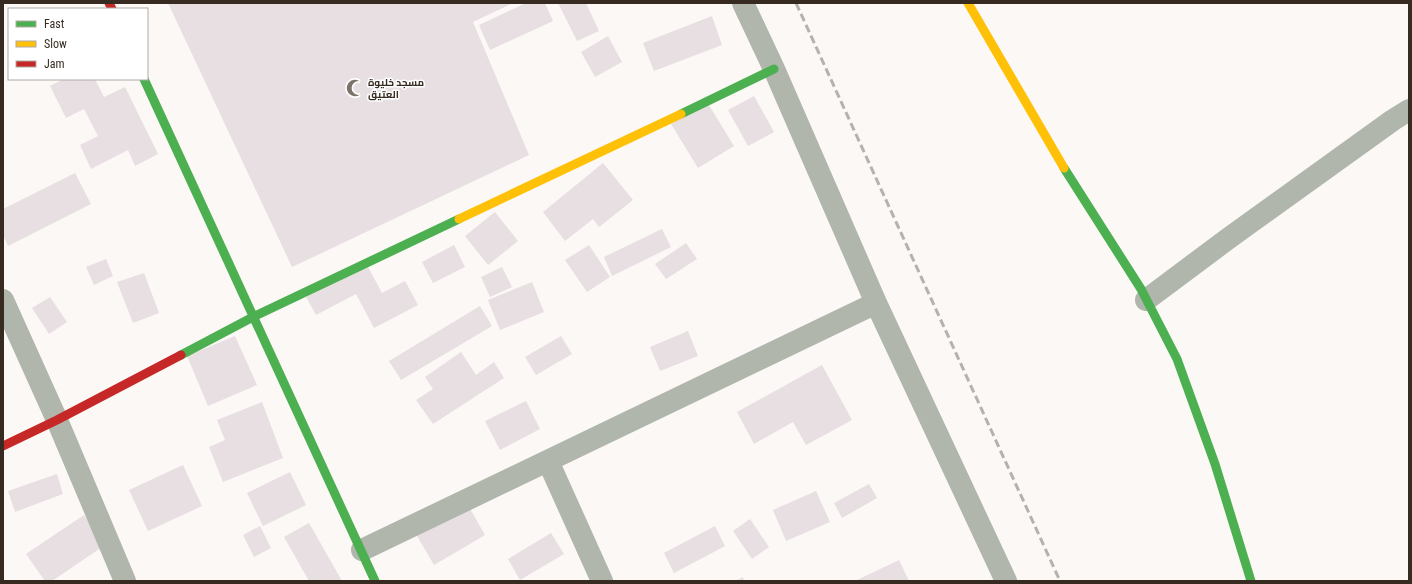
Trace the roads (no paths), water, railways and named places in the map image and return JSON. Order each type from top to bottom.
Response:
[{"type":"street","points":[[743,3],[774,69],[876,303],[1006,581]]},
{"type":"street","points":[[968,3],[1053,150],[1146,300],[1177,359],[1215,464],[1251,581]]},
{"type":"street","points":[[3,446],[57,420],[253,316],[720,96],[774,69]]},
{"type":"street","points":[[144,80],[375,581]]},
{"type":"street","points":[[1146,300],[1393,120],[1409,110]]},
{"type":"street","points":[[3,300],[57,420],[125,581]]},
{"type":"street","points":[[362,550],[876,303]]},
{"type":"street","points":[[548,461],[602,581]]},
{"type":"railway","points":[[796,3],[1060,581]]},
{"type":"place","name":"مسجد خليوة العتيق","points":[[355,88]]}]
